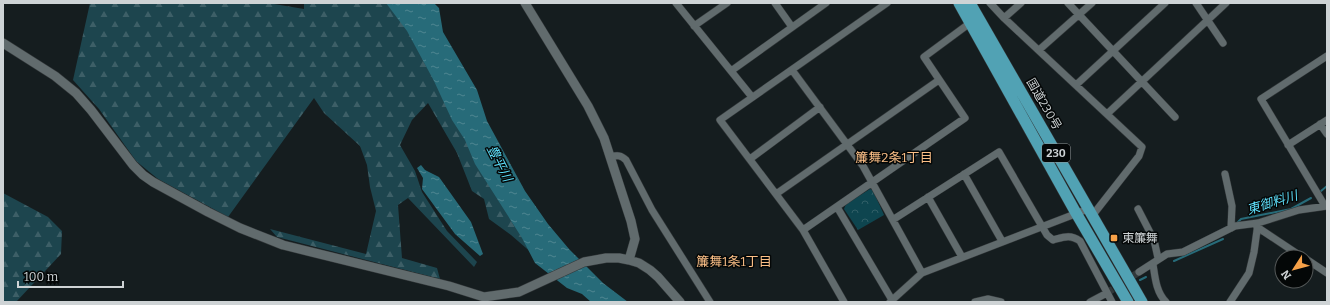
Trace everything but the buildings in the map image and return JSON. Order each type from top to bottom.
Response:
[{"type":"highway","name":"国道230号","points":[[959,3],[1076,213],[1128,302]]},
{"type":"highway","name":"国道230号","points":[[970,3],[1142,302]]},
{"type":"street","points":[[525,3],[588,106],[604,138],[631,221],[635,239],[629,260]]},
{"type":"street","points":[[676,3],[752,97]]},
{"type":"street","points":[[694,26],[726,3]]},
{"type":"street","points":[[775,3],[792,27]]},
{"type":"street","points":[[731,71],[826,3]]},
{"type":"street","points":[[844,302],[803,230],[720,120],[887,3]]},
{"type":"street","points":[[837,206],[891,301],[922,273],[1076,213],[1090,212],[1139,156],[1142,147],[1004,18],[990,3]]},
{"type":"street","points":[[1004,18],[1020,3]]},
{"type":"street","points":[[1068,3],[1175,117]]},
{"type":"street","points":[[1039,50],[1092,3]]},
{"type":"street","points":[[1076,85],[1112,50],[1165,3]]},
{"type":"street","points":[[1196,3],[1223,43]]},
{"type":"street","points":[[1107,114],[1226,3]]},
{"type":"street","points":[[803,230],[965,118],[924,57],[970,23]]},
{"type":"street","points":[[3,43],[49,72],[76,93],[91,110],[132,165],[143,175],[208,212],[240,228],[283,245],[449,286],[487,300],[519,292],[584,262],[606,258],[619,258],[639,263],[650,270],[680,302]]},
{"type":"street","points":[[1139,272],[1166,254],[1183,252],[1231,228],[1257,225],[1299,210],[1326,206],[1261,99],[1327,56]]},
{"type":"street","points":[[792,70],[863,166],[894,219],[922,273]]},
{"type":"street","points":[[776,194],[939,80]]},
{"type":"street","points":[[750,159],[820,107]]},
{"type":"street","points":[[1288,144],[1327,120]]},
{"type":"street","points":[[1320,124],[1327,134]]},
{"type":"street","points":[[894,219],[999,152],[1047,235],[1053,240],[1073,237],[1080,241],[1112,302]]},
{"type":"street","points":[[610,157],[622,156],[626,160],[652,210],[710,302]]},
{"type":"street","points":[[964,174],[1002,241]]},
{"type":"street","points":[[1225,174],[1232,206],[1231,228]]},
{"type":"street","points":[[928,197],[962,257]]},
{"type":"street","points":[[1138,209],[1154,240],[1158,258]]},
{"type":"street","points":[[1257,225],[1291,249]]},
{"type":"street","points":[[1230,302],[1249,272],[1254,252],[1257,225]]},
{"type":"street","points":[[1153,264],[1158,290],[1166,302]]},
{"type":"street","points":[[1314,264],[1327,273]]},
{"type":"street","points":[[1090,302],[1107,293]]},
{"type":"street","points":[[975,302],[988,299],[1001,302]]},
{"type":"green space","points":[[90,3],[268,3],[304,9],[304,3],[392,3],[548,267],[511,235],[489,219],[484,199],[472,191],[457,153],[428,103],[412,120],[400,145],[415,171],[422,192],[447,231],[477,262],[474,267],[408,198],[398,205],[402,258],[437,268],[440,279],[277,237],[270,229],[366,254],[376,211],[370,187],[367,165],[360,146],[324,113],[314,98],[228,217],[158,179],[136,161],[99,109],[73,80]]},
{"type":"green space","points":[[870,189],[873,190],[884,215],[858,230],[844,209],[846,204]]},
{"type":"green space","points":[[3,193],[48,217],[62,231],[61,254],[16,302],[3,302]]},
{"type":"water","name":"豊平川","points":[[386,3],[434,3],[439,8],[443,32],[477,90],[487,121],[525,191],[548,224],[569,249],[603,283],[628,302],[591,302],[582,294],[567,288],[535,263],[522,238],[475,164],[465,140],[452,120],[434,81],[407,31]]},
{"type":"water","points":[[421,165],[425,170],[439,177],[471,222],[483,254],[480,256],[455,234],[422,189],[423,178],[417,168]]},
{"type":"waterway","name":"東御料川","points":[[1321,191],[1327,186]]},
{"type":"waterway","name":"東御料川","points":[[1238,222],[1241,219],[1291,209],[1311,198]]},
{"type":"waterway","name":"東御料川","points":[[1174,261],[1223,239]]},
{"type":"waterway","name":"東御料川","points":[[1140,280],[1146,277]]},
{"type":"tunnel","points":[[1107,293],[1139,272]]},
{"type":"place","name":"東簾舞","points":[[1114,238]]},
{"type":"district","name":"簾舞2条1丁目","points":[[894,157]]},
{"type":"district","name":"簾舞1条1丁目","points":[[734,261]]}]
